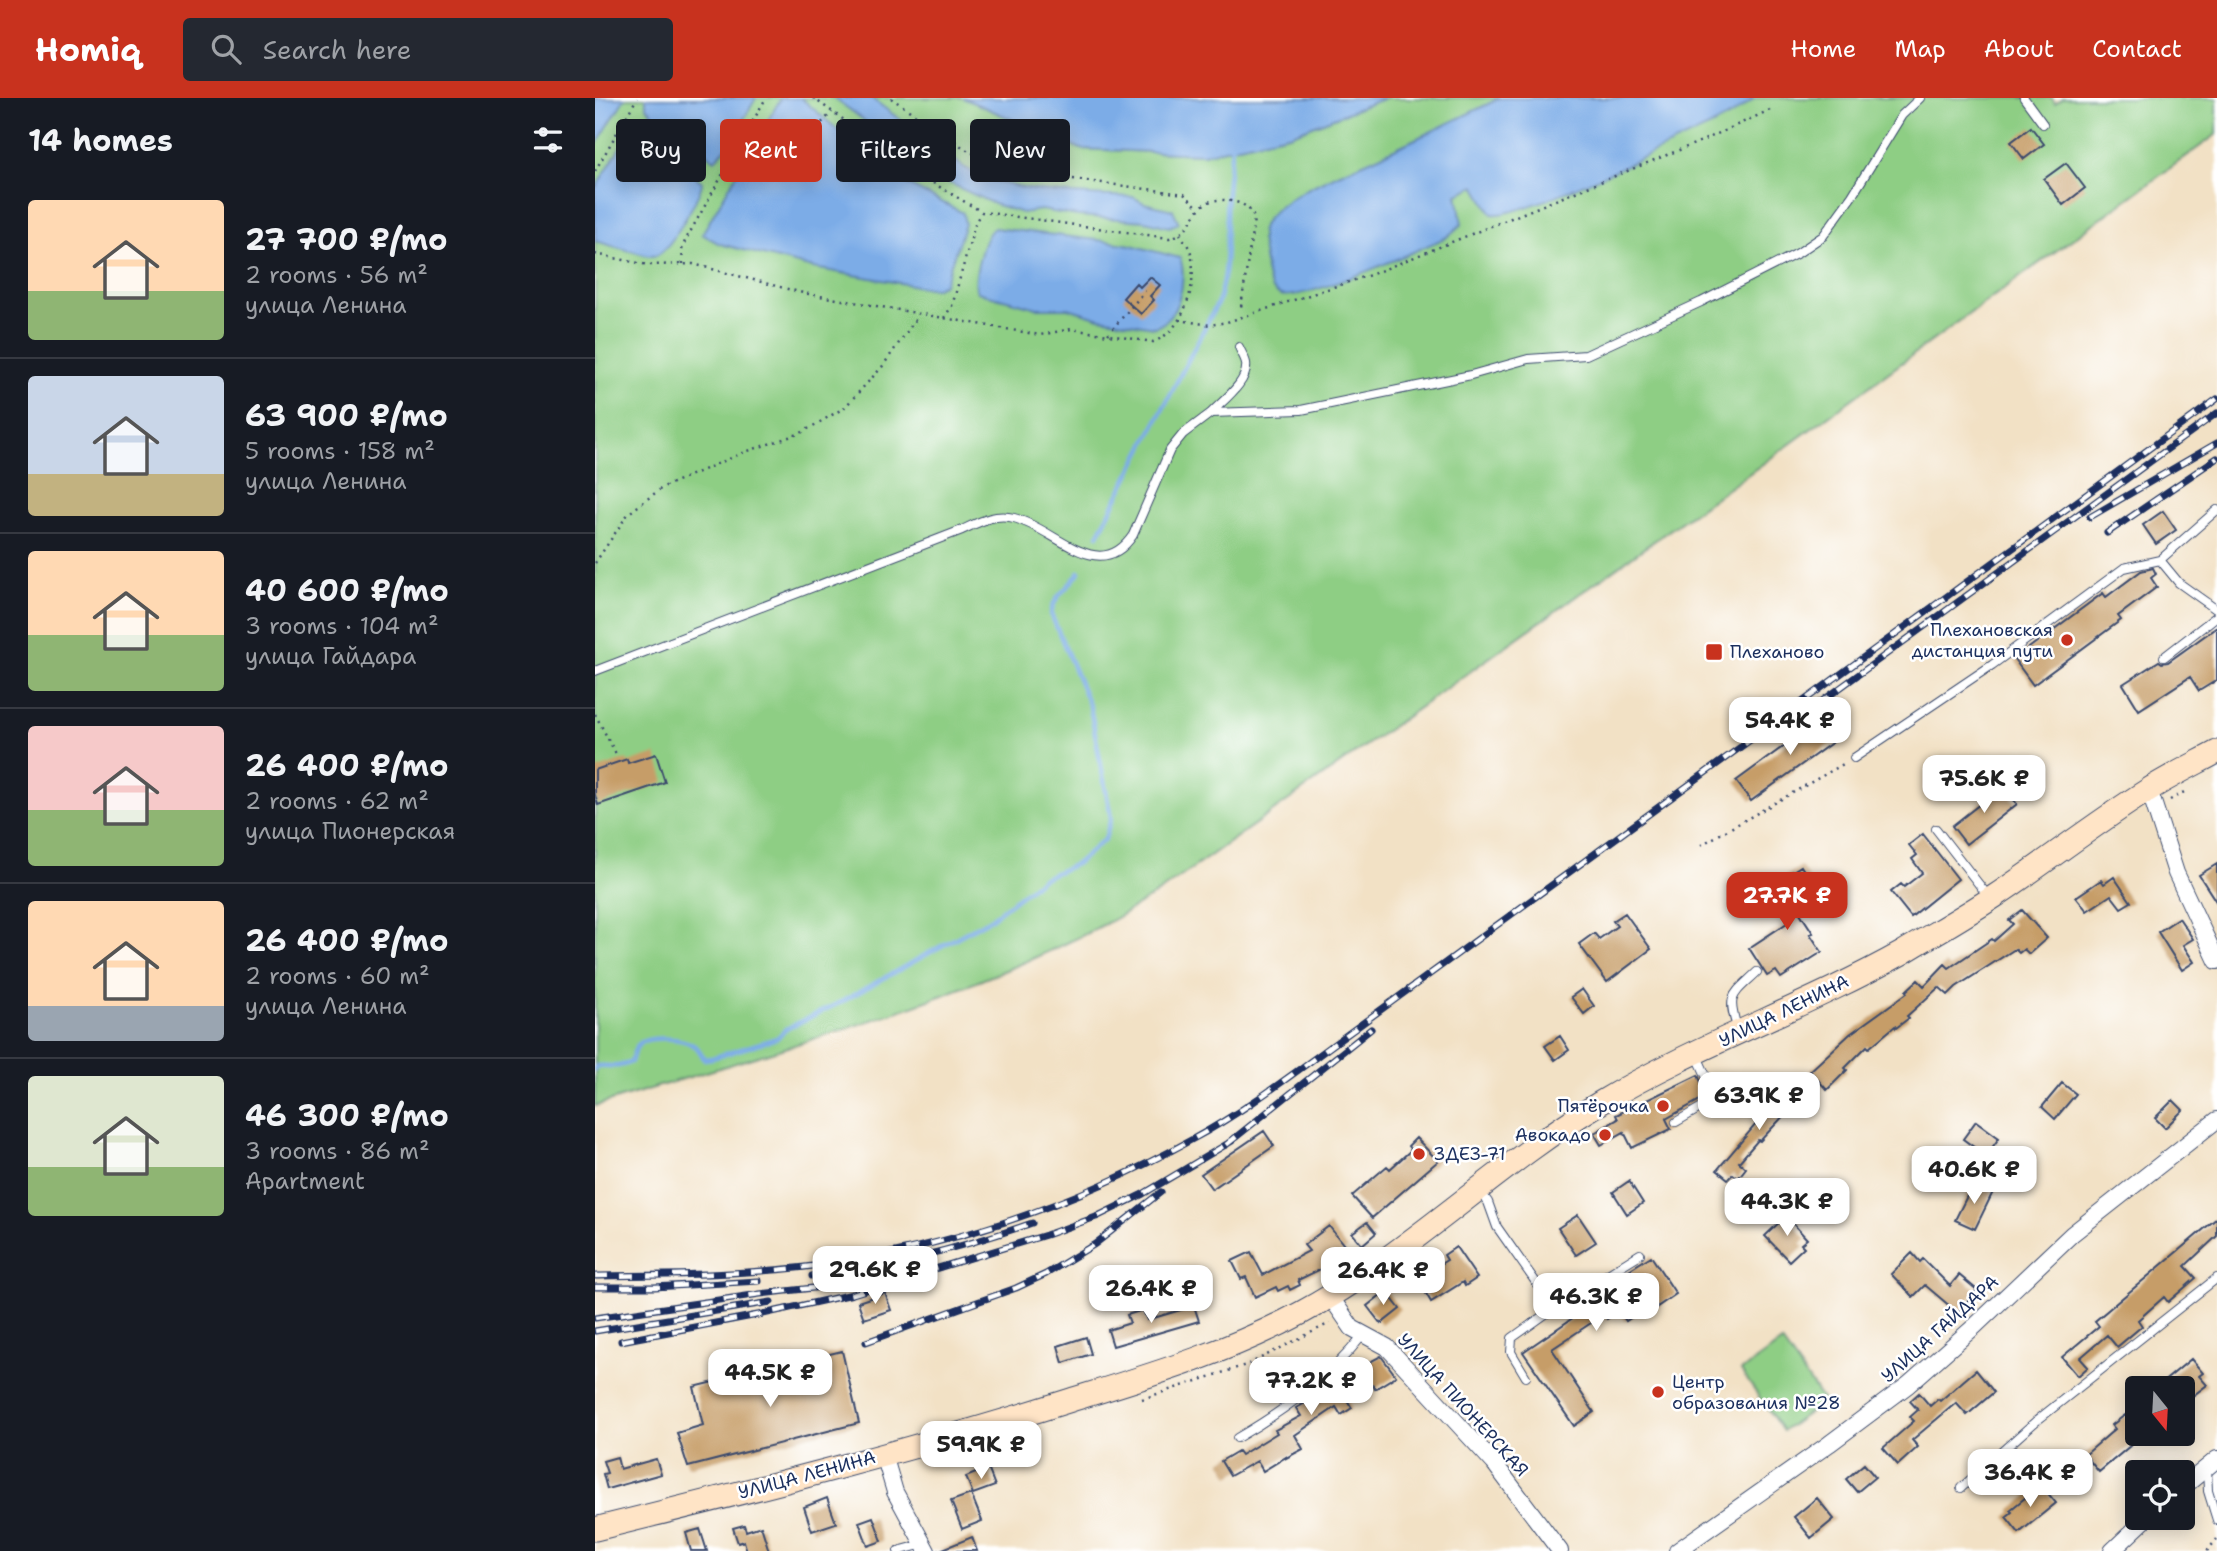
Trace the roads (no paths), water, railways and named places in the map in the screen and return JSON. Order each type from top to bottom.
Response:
[{"type":"main road","name":"УЛИЦА ЛЕНИНА","points":[[595,1529],[884,1455],[1024,1415],[1165,1369],[1234,1343],[1299,1314],[1398,1251],[1598,1104],[1896,956],[1990,899],[2149,789],[2217,751]]},
{"type":"street","points":[[2149,789],[2176,873],[2217,961]]},
{"type":"street","name":"УЛИЦА ГАЙДАРА","points":[[1677,1551],[1829,1444],[1907,1385],[1975,1326],[2072,1234],[2217,1120]]},
{"type":"street","name":"УЛИЦА ПИОНЕРСКАЯ","points":[[1330,1296],[1352,1328],[1387,1348],[1494,1463],[1560,1551]]},
{"type":"street","points":[[884,1455],[895,1492],[925,1547]]},
{"type":"street","points":[[2195,1477],[2212,1463]]},
{"type":"street","points":[[2112,1551],[2134,1530]]},
{"type":"lane","points":[[1211,413],[1301,410],[1471,375],[1528,359],[1586,355],[1701,302],[1798,253],[1823,236],[1852,196],[1902,115],[1920,98]]},
{"type":"lane","points":[[2024,98],[2043,124]]},
{"type":"lane","points":[[595,671],[987,518],[1013,517],[1039,527],[1093,556],[1113,555],[1133,535],[1170,450],[1183,434],[1211,413],[1232,392],[1244,375],[1246,366],[1240,347]]},
{"type":"lane","points":[[1854,758],[1992,665],[2124,568],[2160,560],[2217,510]]},
{"type":"lane","points":[[2160,560],[2179,583],[2217,610]]},
{"type":"lane","points":[[2164,657],[2217,616]]},
{"type":"lane","points":[[1936,829],[1990,899]]},
{"type":"lane","points":[[1739,1033],[1731,1009],[1732,1000],[1757,972]]},
{"type":"lane","points":[[1676,1122],[1714,1100],[1713,1091],[1696,1053]]},
{"type":"lane","points":[[1479,1190],[1488,1202],[1497,1227],[1554,1308]]},
{"type":"lane","points":[[1526,1377],[1511,1352],[1511,1340],[1515,1335],[1640,1254]]},
{"type":"lane","points":[[1961,1488],[2035,1422],[2217,1278]]},
{"type":"lane","points":[[1237,1438],[1318,1383],[1343,1360],[1363,1335]]},
{"type":"lane","points":[[2212,1463],[2208,1492],[2217,1520]]},
{"type":"lane","points":[[898,1551],[925,1547]]},
{"type":"water","points":[[595,98],[625,98],[595,147]]},
{"type":"water","points":[[646,98],[756,98],[744,119],[720,119],[720,155],[715,160],[706,154],[706,119],[658,119],[646,106]]},
{"type":"water","points":[[781,98],[801,98],[836,128],[836,182],[903,182],[963,213],[965,224],[944,284],[934,289],[813,268],[720,244],[702,234],[732,182],[822,182],[822,119],[769,119]]},
{"type":"water","points":[[834,98],[871,98],[899,119],[862,119]]},
{"type":"water","points":[[963,98],[1385,98],[1292,134],[1203,154],[1081,149],[1070,144],[1070,119],[1012,119]]},
{"type":"water","points":[[1500,98],[1755,98],[1732,115],[1709,127],[1533,205],[1492,214],[1475,186],[1457,194],[1462,224],[1447,237],[1313,291],[1281,295],[1273,290],[1267,273],[1261,234],[1264,223],[1278,208],[1320,182]]},
{"type":"water","points":[[616,154],[616,182],[702,182],[697,198],[678,232],[658,255],[654,256],[595,241],[595,189]]},
{"type":"water","points":[[956,161],[970,170],[970,182],[998,182],[1069,194],[1133,197],[1144,203],[1173,210],[1179,223],[1169,227],[1145,221],[1041,210],[1022,213],[994,204],[947,182],[956,182]]},
{"type":"water","points":[[994,228],[1131,245],[1180,258],[1182,288],[1175,309],[1162,323],[1154,327],[1100,318],[1068,308],[1037,308],[977,292],[979,258],[986,239]]},
{"type":"waterway","points":[[1098,535],[1218,302],[1225,260],[1227,192],[1232,147]]},
{"type":"waterway","points":[[595,1069],[597,1066],[618,1066],[631,1062],[640,1044],[647,1040],[675,1039],[688,1043],[695,1046],[704,1059],[777,1038],[786,1029],[843,1001],[990,919],[1043,878],[1076,864],[1105,839],[1111,818],[1090,707],[1051,614],[1058,597],[1079,572]]},
{"type":"railway","points":[[595,1276],[690,1275],[817,1266],[937,1242],[1068,1199],[1110,1181],[1208,1131],[1288,1078],[2217,399]]},
{"type":"railway","points":[[1818,704],[2217,413]]},
{"type":"railway","points":[[2090,517],[2217,443]]},
{"type":"railway","points":[[2107,533],[2217,458]]},
{"type":"railway","points":[[1226,1145],[1371,1029]]},
{"type":"railway","points":[[621,1341],[853,1294],[1046,1235],[1096,1217],[1143,1194],[1232,1141]]},
{"type":"railway","points":[[866,1342],[1016,1288],[1046,1274],[1095,1244],[1161,1192]]},
{"type":"railway","points":[[812,1276],[923,1256],[1032,1223]]},
{"type":"railway","points":[[595,1287],[654,1287],[759,1281]]},
{"type":"railway","points":[[595,1318],[866,1282]]},
{"type":"railway","points":[[595,1331],[771,1302]]},
{"type":"place","name":"Плехановская дистанция пути","points":[[2067,640]]},
{"type":"place","name":"Плеханово","points":[[1714,652]]},
{"type":"place","name":"Пятёрочка","points":[[1663,1106]]},
{"type":"place","name":"Авокадо","points":[[1605,1135]]},
{"type":"place","name":"3ДЕЗ-71","points":[[1419,1154]]},
{"type":"place","name":"Центр образования №28","points":[[1658,1392]]}]
